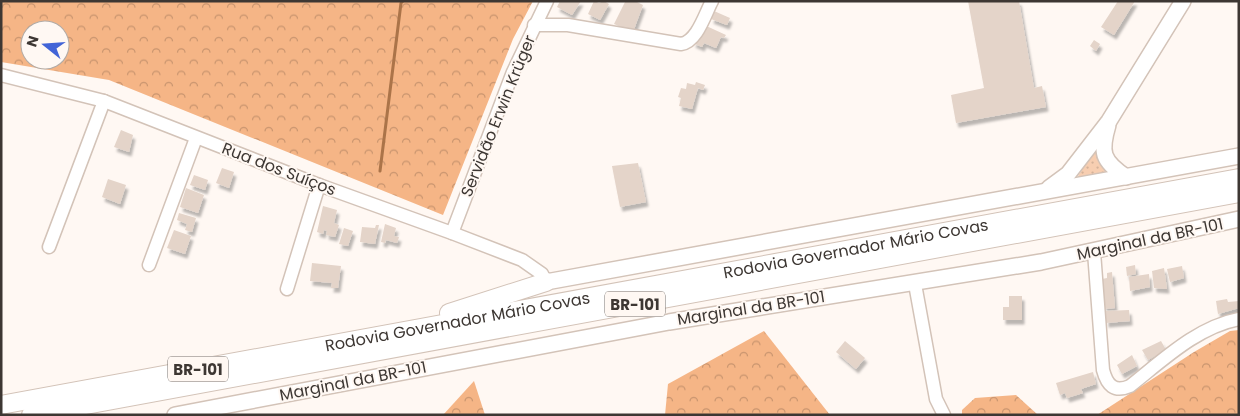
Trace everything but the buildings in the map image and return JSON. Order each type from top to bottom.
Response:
[{"type":"highway","name":"Rodovia Governador Mário Covas","points":[[1,405],[1239,178]]},
{"type":"highway","name":"Rodovia Governador Mário Covas","points":[[31,415],[1239,193]]},
{"type":"highway","points":[[371,338],[546,282]]},
{"type":"main road","points":[[1045,191],[1068,174],[1109,121],[1183,1]]},
{"type":"main road","points":[[1109,121],[1104,140],[1104,154],[1110,166],[1126,177]]},
{"type":"main road","points":[[546,282],[1239,156]]},
{"type":"main road","name":"Marginal da BR-101","points":[[175,415],[196,413],[669,322],[915,284],[1094,252],[1239,219]]},
{"type":"street","name":"Servidão Erwin Krüger","points":[[452,233],[503,96],[547,1]]},
{"type":"street","points":[[534,26],[568,25],[681,44],[687,43],[693,38],[712,1]]},
{"type":"street","name":"Rua dos Suíços","points":[[1,75],[104,101],[319,185],[452,233],[522,260],[542,274],[546,282]]},
{"type":"street","points":[[49,247],[104,101]]},
{"type":"street","points":[[149,265],[196,138]]},
{"type":"street","points":[[287,289],[319,185]]},
{"type":"street","points":[[1094,252],[1103,370],[1106,382],[1110,386],[1123,389],[1130,386],[1188,341],[1212,327],[1239,319]]},
{"type":"street","points":[[915,284],[936,399],[944,415]]},
{"type":"shaded area","points":[[1100,139],[1101,158],[1106,173],[1074,183]]},
{"type":"green space","points":[[1,1],[533,1],[513,39],[443,215],[109,80],[49,70],[70,70],[70,20],[20,20],[20,65],[1,62]]},
{"type":"green space","points":[[1239,330],[1239,415],[1097,415],[1194,352],[1230,331]]},
{"type":"green space","points":[[764,331],[830,415],[665,415],[668,384]]},
{"type":"green space","points":[[474,381],[485,415],[443,415]]},
{"type":"green space","points":[[1016,395],[1038,415],[962,415],[962,410],[975,398]]},
{"type":"waterway","points":[[380,171],[401,3],[403,1]]}]
